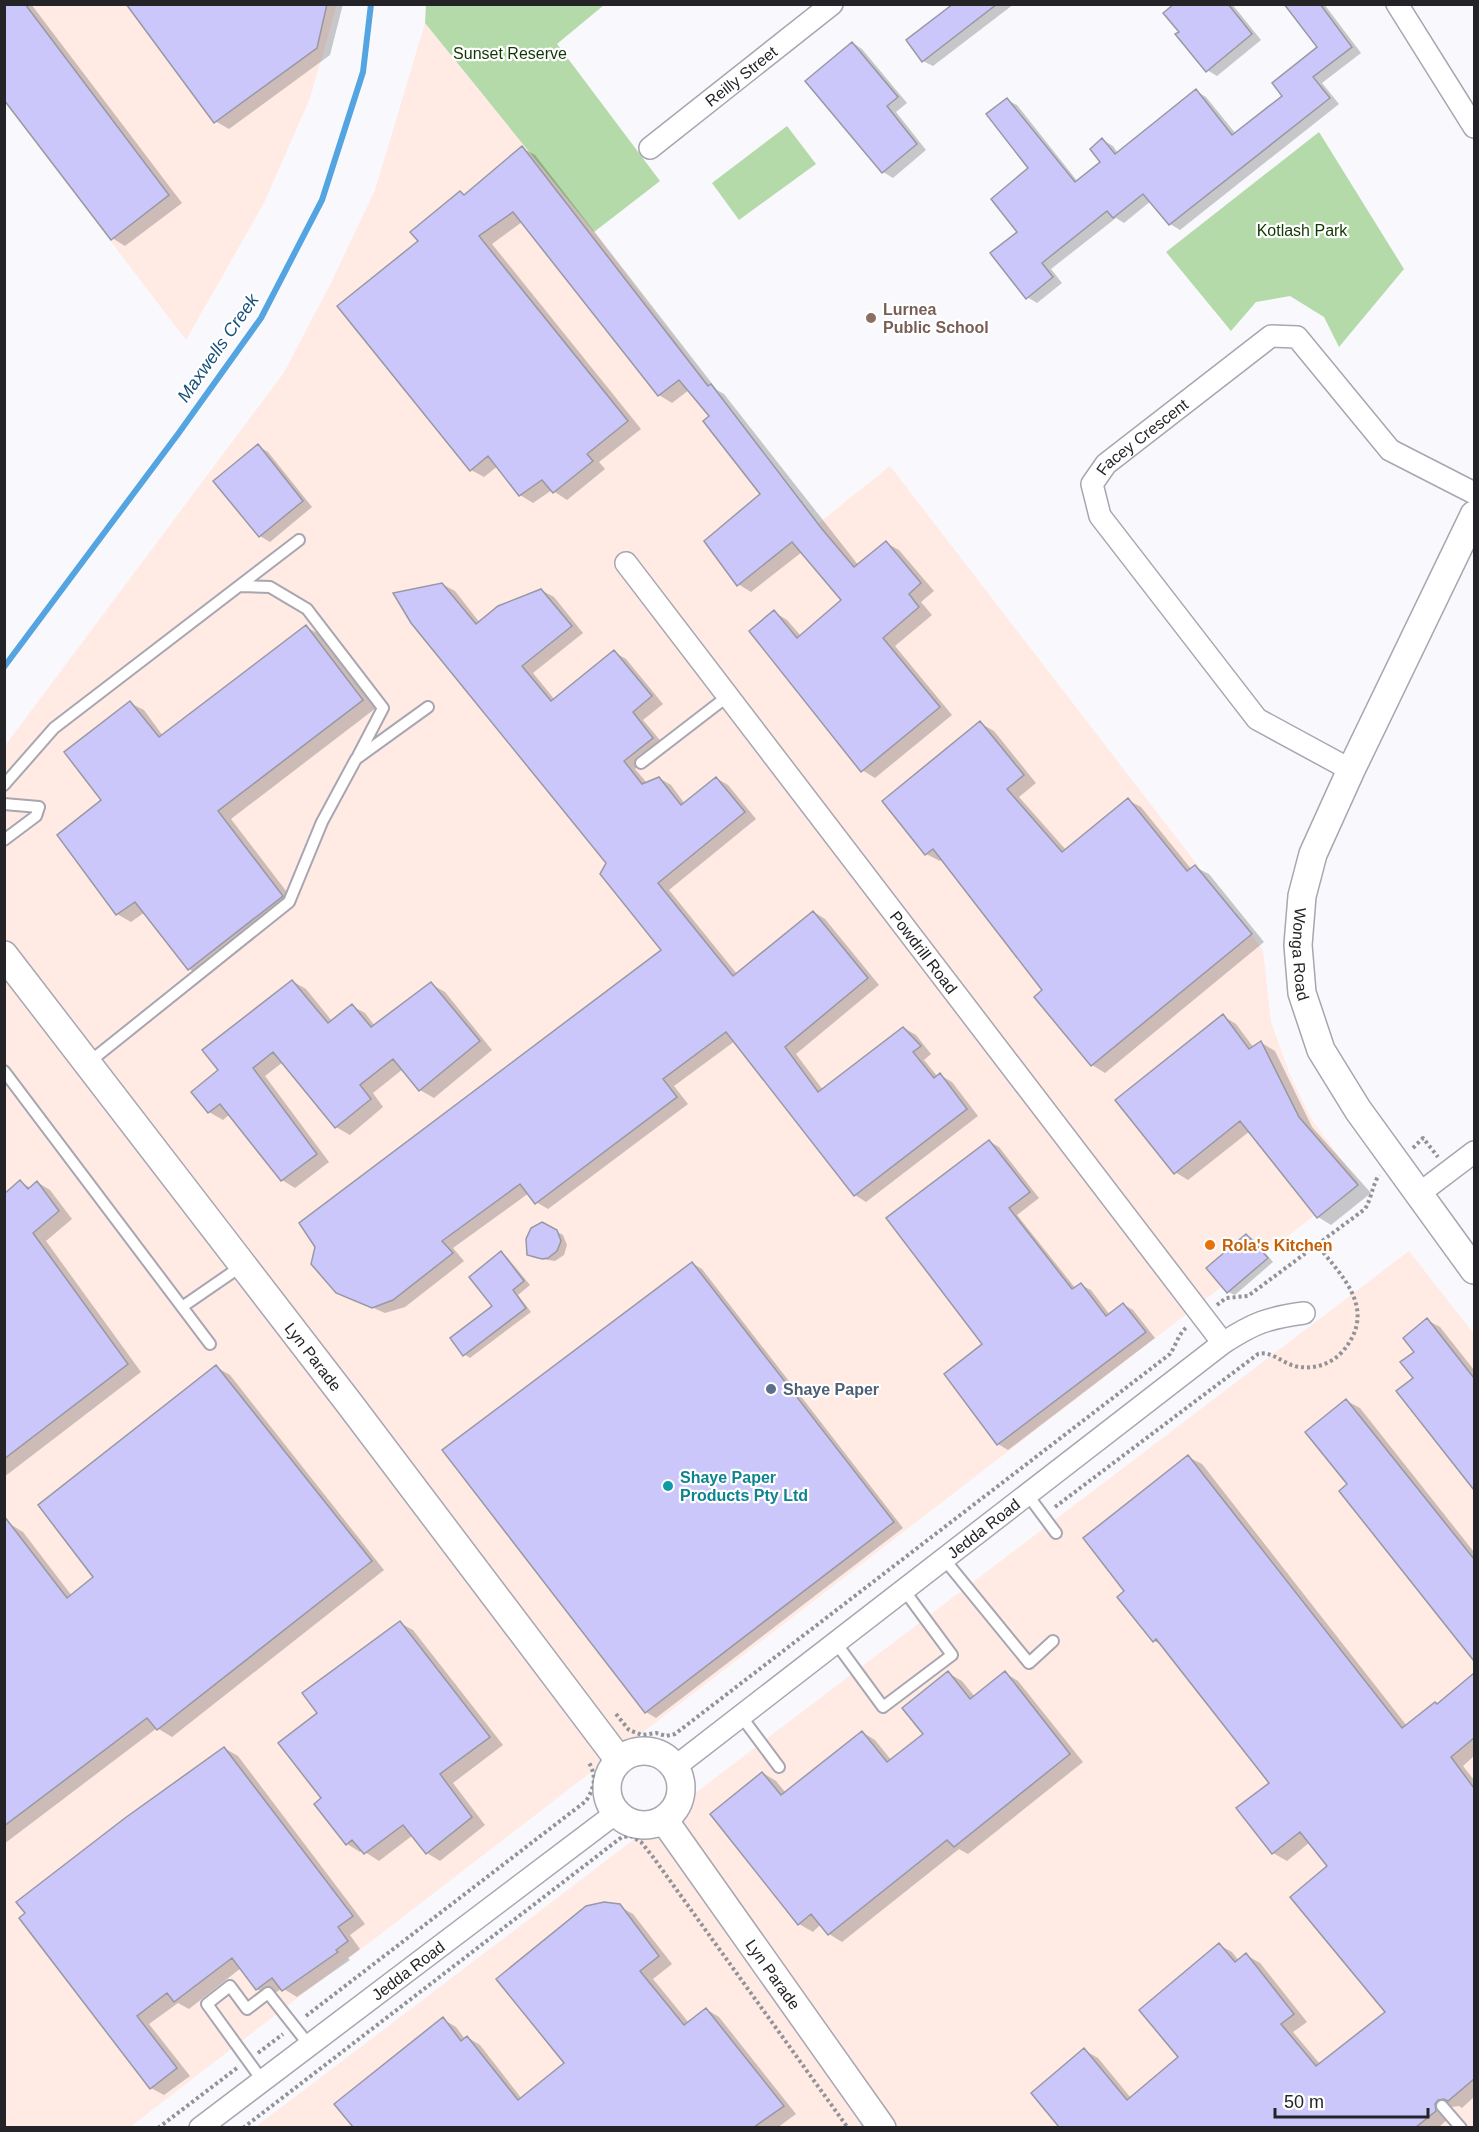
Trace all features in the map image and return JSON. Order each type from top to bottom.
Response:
[{"type":"street","name":"Reilly Street","points":[[650,148],[832,4]]},
{"type":"street","points":[[1397,4],[1474,128]]},
{"type":"street","name":"Facey Crescent","points":[[1351,770],[1257,719],[1100,516],[1092,484],[1106,464],[1271,336],[1297,337],[1390,450],[1474,493]]},
{"type":"street","name":"Wonga Road","points":[[1474,515],[1313,854],[1302,896],[1298,945],[1302,993],[1321,1050],[1358,1110],[1474,1270]]},
{"type":"street","name":"Powdrill Road","points":[[626,563],[1223,1343]]},
{"type":"street","name":"Lyn Parade","points":[[4,955],[620,1760]]},
{"type":"street","points":[[1420,1193],[1474,1152]]},
{"type":"street","name":"Jedda Road","points":[[675,1767],[1223,1343],[1251,1325],[1275,1317],[1304,1313]]},
{"type":"street","points":[[636,1752],[655,1752],[675,1767],[680,1778],[679,1802],[664,1820],[644,1826],[624,1820],[616,1813],[609,1803],[606,1792],[607,1780],[612,1769],[620,1760],[636,1752]]},
{"type":"street","name":"Jedda Road","points":[[200,2127],[616,1813]]},
{"type":"street","name":"Lyn Parade","points":[[664,1820],[882,2127]]},
{"type":"lane","points":[[4,785],[54,728],[299,540]]},
{"type":"lane","points":[[88,1063],[289,902],[322,822],[382,708],[307,609],[270,587],[240,586]]},
{"type":"lane","points":[[641,763],[728,696]]},
{"type":"lane","points":[[356,759],[428,706]]},
{"type":"lane","points":[[4,804],[39,807],[36,816],[4,840]]},
{"type":"lane","points":[[4,1071],[210,1344]]},
{"type":"lane","points":[[182,1306],[243,1265]]},
{"type":"lane","points":[[1027,1494],[1056,1533]]},
{"type":"lane","points":[[944,1560],[1029,1663],[1053,1641]]},
{"type":"lane","points":[[836,1643],[883,1707],[952,1655],[904,1590]]},
{"type":"lane","points":[[741,1716],[779,1767]]},
{"type":"lane","points":[[262,2080],[207,2004],[230,1986],[247,2009],[268,1993],[309,2045]]},
{"type":"lane","points":[[1442,2106],[1461,2127]]},
{"type":"path","points":[[1415,1146],[1423,1138],[1439,1159]]},
{"type":"path","points":[[1226,1298],[1248,1296],[1365,1209],[1372,1197],[1372,1186],[1380,1174]]},
{"type":"path","points":[[1043,1515],[1258,1354],[1264,1352],[1289,1365],[1312,1368],[1333,1360],[1339,1355],[1356,1330],[1357,1308],[1348,1284],[1317,1245]]},
{"type":"path","points":[[610,1706],[629,1730],[642,1736],[656,1733],[666,1736],[675,1734],[1170,1353],[1177,1344],[1182,1331]]},
{"type":"path","points":[[158,2127],[586,1801],[594,1789],[595,1779],[584,1755]]},
{"type":"path","points":[[243,2127],[622,1837],[630,1836],[641,1842],[653,1857],[848,2127]]},
{"type":"shaded area","points":[[5,5],[336,5],[310,98],[264,203],[186,340],[5,103]]},
{"type":"shaded area","points":[[425,23],[594,232],[815,526],[890,466],[1263,950],[1271,1022],[1290,1075],[1312,1120],[1358,1182],[130,2127],[5,2127],[4,747],[283,374],[330,285],[375,190]]},
{"type":"shaded area","points":[[1409,1251],[1474,1334],[1474,2127],[254,2128]]},
{"type":"green space","name":"Sunset Reserve","points":[[426,5],[604,5],[557,44],[660,181],[594,232],[425,23]]},
{"type":"green space","points":[[787,126],[816,164],[739,220],[712,183]]},
{"type":"green space","name":"Kotlash Park","points":[[1319,132],[1404,269],[1339,347],[1324,317],[1290,296],[1256,302],[1231,331],[1166,252]]},
{"type":"building","points":[[4,4],[25,4],[169,195],[111,240],[4,100]]},
{"type":"building","points":[[126,4],[327,4],[317,48],[214,123]]},
{"type":"building","points":[[953,4],[997,4],[922,62],[906,40]]},
{"type":"building","points":[[1174,4],[1228,4],[1252,34],[1206,72],[1175,34],[1179,32],[1163,13]]},
{"type":"building","points":[[1284,4],[1320,4],[1352,47],[1313,77],[1330,98],[1169,225],[1143,194],[1113,218],[1107,211],[1042,263],[1053,277],[1026,299],[990,253],[1017,232],[991,199],[1028,168],[986,114],[1007,98],[1075,182],[1100,162],[1090,149],[1102,138],[1115,154],[1196,89],[1232,135],[1282,96],[1272,83],[1317,47]]},
{"type":"building","points":[[852,42],[898,97],[887,106],[917,144],[882,173],[805,81]]},
{"type":"building","points":[[522,146],[708,386],[711,384],[822,529],[854,567],[886,541],[921,583],[909,594],[919,607],[883,638],[940,707],[861,772],[749,631],[774,610],[797,638],[841,600],[792,542],[737,586],[704,541],[760,494],[703,421],[709,416],[679,380],[658,396],[513,212],[479,236],[628,421],[587,454],[593,461],[553,493],[542,480],[519,496],[488,456],[470,471],[337,306],[418,241],[410,232],[460,191],[464,195]]},
{"type":"building","points":[[258,444],[303,501],[259,537],[213,481]]},
{"type":"building","points":[[442,583],[476,624],[498,606],[541,589],[572,626],[522,666],[551,701],[614,650],[652,696],[633,712],[653,738],[624,761],[642,784],[659,777],[681,805],[716,777],[745,812],[658,883],[733,976],[813,911],[868,978],[785,1047],[818,1092],[903,1027],[921,1046],[913,1052],[934,1078],[940,1073],[967,1109],[854,1196],[726,1032],[663,1079],[677,1097],[535,1204],[520,1184],[442,1241],[453,1253],[393,1300],[372,1308],[336,1293],[311,1264],[315,1247],[299,1223],[661,950],[600,874],[606,863],[411,623],[393,593]]},
{"type":"building","points":[[306,625],[363,700],[218,811],[283,896],[188,970],[135,902],[116,915],[57,835],[101,800],[64,752],[130,701],[159,737]]},
{"type":"building","points":[[980,721],[1024,775],[1007,789],[1062,852],[1128,798],[1187,871],[1195,865],[1252,934],[1091,1066],[1034,997],[1042,990],[933,849],[925,855],[882,801]]},
{"type":"building","points":[[292,980],[328,1023],[352,1004],[371,1027],[431,982],[480,1041],[419,1091],[393,1059],[360,1085],[371,1099],[335,1128],[273,1052],[253,1068],[317,1154],[281,1181],[220,1104],[208,1113],[191,1092],[218,1070],[202,1050]]},
{"type":"building","points":[[1223,1014],[1249,1049],[1261,1041],[1299,1117],[1358,1185],[1317,1218],[1240,1121],[1174,1174],[1115,1100]]},
{"type":"building","points":[[989,1140],[1030,1192],[1009,1208],[1072,1289],[1081,1283],[1106,1316],[1123,1303],[1146,1332],[997,1445],[944,1374],[982,1344],[886,1218]]},
{"type":"building","points":[[20,1180],[28,1189],[37,1181],[59,1211],[33,1233],[128,1364],[4,1459],[4,1194]]},
{"type":"building","points":[[542,1222],[557,1230],[561,1241],[557,1251],[548,1258],[542,1259],[527,1255],[526,1239],[531,1228]]},
{"type":"building","points":[[1246,1234],[1268,1258],[1227,1293],[1206,1268]]},
{"type":"building","points":[[501,1251],[524,1281],[513,1290],[526,1308],[463,1356],[450,1338],[492,1306],[469,1277]]},
{"type":"building","name":"Shaye Paper Products Pty Ltd","points":[[692,1262],[894,1522],[645,1713],[442,1450]]},
{"type":"building","points":[[1427,1318],[1474,1378],[1474,1490],[1396,1391],[1413,1378],[1400,1362],[1414,1352],[1403,1338]]},
{"type":"building","points":[[216,1365],[372,1561],[157,1730],[147,1718],[4,1826],[4,1516],[67,1598],[93,1577],[38,1505]]},
{"type":"building","points":[[1346,1399],[1474,1559],[1474,1661],[1339,1491],[1347,1484],[1305,1432]]},
{"type":"building","points":[[1188,1455],[1402,1728],[1435,1702],[1437,1704],[1474,1673],[1474,1738],[1451,1757],[1474,1788],[1474,2079],[1448,2101],[1438,2100],[1435,2104],[1436,2111],[1416,2127],[1059,2127],[1031,2093],[1084,2048],[1127,2100],[1178,2057],[1139,2010],[1219,1943],[1235,1962],[1246,1953],[1294,2014],[1281,2024],[1316,2066],[1385,2012],[1290,1897],[1327,1866],[1300,1832],[1272,1854],[1236,1808],[1269,1783],[1156,1639],[1153,1642],[1117,1597],[1124,1591],[1083,1538]]},
{"type":"building","points":[[400,1621],[490,1737],[440,1774],[472,1817],[426,1854],[403,1825],[364,1854],[352,1840],[346,1845],[314,1804],[321,1798],[278,1743],[317,1713],[302,1693]]},
{"type":"building","points":[[948,1671],[970,1699],[1005,1671],[1070,1754],[954,1847],[947,1840],[828,1935],[811,1914],[798,1925],[710,1814],[762,1772],[781,1795],[862,1731],[887,1762],[923,1734],[902,1708]]},
{"type":"building","points":[[224,1747],[353,1916],[338,1927],[348,1941],[336,1950],[338,1952],[282,1991],[272,1978],[256,1990],[232,1958],[174,2002],[167,1993],[137,2016],[177,2068],[150,2089],[19,1918],[25,1913],[16,1902],[125,1818]]},
{"type":"building","points":[[604,1902],[620,1904],[659,1956],[640,1971],[684,2025],[706,2008],[784,2106],[754,2127],[353,2127],[334,2104],[443,2017],[461,2041],[467,2036],[518,2100],[564,2063],[496,1979],[586,1906]]},
{"type":"waterway","name":"Maxwells Creek","points":[[4,667],[178,434],[261,318],[322,200],[363,72],[371,4]]},
{"type":"place","name":"Lurnea Public School","points":[[871,318]]},
{"type":"place","name":"Rola's Kitchen","points":[[1210,1245]]},
{"type":"place","name":"Shaye Paper","points":[[771,1389]]},
{"type":"place","name":"Shaye Paper Products Pty Ltd","points":[[668,1486]]}]
